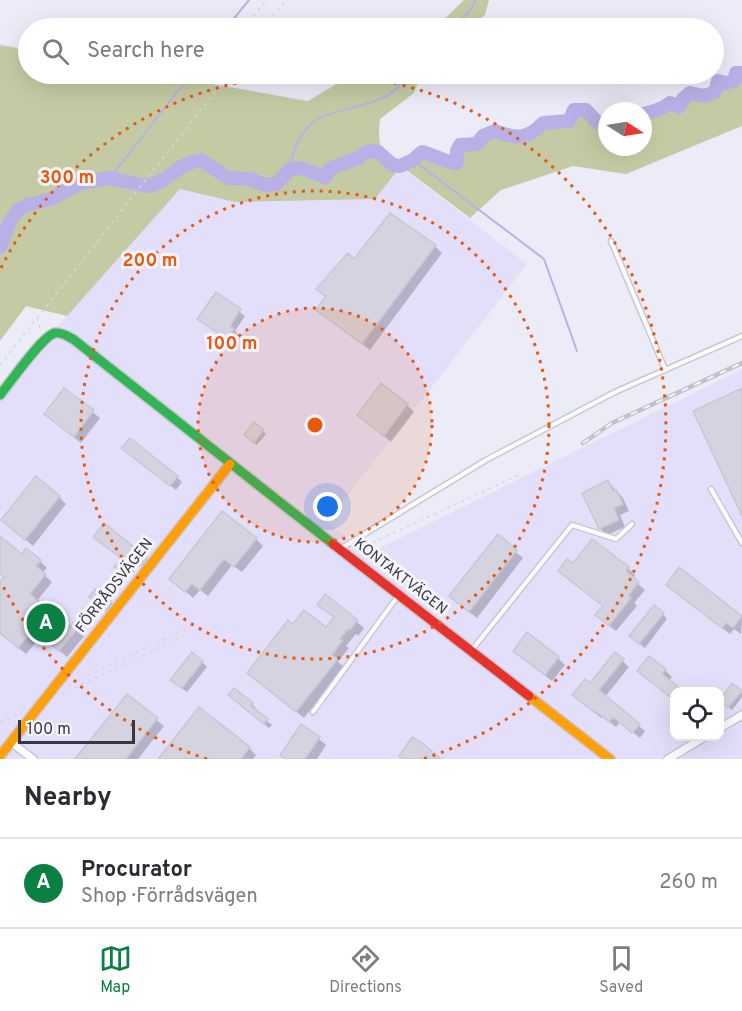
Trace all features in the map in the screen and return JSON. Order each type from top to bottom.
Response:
[{"type":"street","name":"KONTAKTVÄGEN","points":[[44,339],[58,332],[73,339],[470,652],[610,759]]},
{"type":"street","points":[[0,395],[44,339]]},
{"type":"street","name":"FÖRRÅDSVÄGEN","points":[[0,756],[230,464]]},
{"type":"street","points":[[724,726],[742,715]]},
{"type":"street","points":[[668,759],[698,741]]},
{"type":"street","points":[[11,742],[33,759]]},
{"type":"lane","points":[[611,241],[665,369]]},
{"type":"lane","points":[[340,549],[486,460],[615,392],[742,336]]},
{"type":"lane","points":[[711,489],[742,543]]},
{"type":"lane","points":[[470,652],[572,525],[616,539],[632,524]]},
{"type":"lane","points":[[313,712],[399,596]]},
{"type":"path","points":[[252,18],[266,0]]},
{"type":"path","points":[[271,18],[286,0]]},
{"type":"path","points":[[445,18],[464,0]]},
{"type":"path","points":[[0,45],[18,48]]},
{"type":"path","points":[[212,84],[308,101],[336,84]]},
{"type":"path","points":[[0,365],[219,86]]},
{"type":"path","points":[[37,317],[44,339]]},
{"type":"path","points":[[359,549],[521,474]]},
{"type":"path","points":[[68,685],[194,625]]},
{"type":"path","points":[[60,694],[184,636]]},
{"type":"path","points":[[0,722],[27,709]]},
{"type":"shaded area","points":[[400,166],[527,264],[327,522],[368,554],[742,369],[742,759],[0,759],[0,399],[46,339],[180,188]]},
{"type":"green space","points":[[464,0],[489,0],[485,15],[481,18],[445,18]]},
{"type":"green space","points":[[0,45],[18,48],[18,84],[212,84],[308,101],[336,84],[417,84],[414,93],[380,119],[380,144],[384,154],[393,165],[409,162],[422,152],[456,163],[460,145],[477,144],[483,136],[495,131],[509,136],[526,135],[532,133],[543,123],[568,121],[574,110],[586,110],[598,122],[598,156],[652,156],[652,111],[670,103],[679,107],[690,93],[704,96],[714,92],[717,84],[734,81],[736,73],[742,73],[742,126],[626,174],[573,166],[501,190],[470,218],[401,166],[375,199],[235,202],[180,189],[67,316],[26,306],[0,341]]},
{"type":"building","points":[[390,213],[436,245],[362,344],[316,310],[326,296],[316,289],[348,253],[354,259]]},
{"type":"building","points":[[216,292],[241,309],[230,326],[234,329],[227,339],[197,319]]},
{"type":"building","points":[[381,383],[408,404],[384,436],[357,415]]},
{"type":"building","points":[[64,388],[94,410],[74,437],[44,414]]},
{"type":"building","points":[[742,388],[742,516],[693,411]]},
{"type":"building","points":[[254,422],[264,430],[254,443],[244,435]]},
{"type":"building","points":[[130,438],[178,476],[170,486],[121,448]]},
{"type":"building","points":[[36,476],[60,496],[25,540],[1,520]]},
{"type":"building","points":[[608,480],[623,504],[614,508],[619,520],[599,529],[582,493]]},
{"type":"building","points":[[222,511],[257,538],[234,567],[224,559],[200,590],[192,584],[185,592],[169,579]]},
{"type":"building","points":[[104,523],[148,558],[141,566],[131,558],[120,572],[114,567],[121,558],[93,537]]},
{"type":"building","points":[[498,534],[517,550],[469,612],[449,596]]},
{"type":"building","points":[[0,536],[22,554],[26,548],[41,560],[36,566],[46,574],[30,594],[70,627],[74,622],[79,627],[59,651],[33,630],[18,648],[0,633],[0,582],[4,577],[0,574]]},
{"type":"building","points":[[592,539],[629,567],[626,571],[639,582],[628,596],[631,598],[609,626],[595,615],[603,606],[558,571],[567,559],[573,563]]},
{"type":"building","points":[[679,567],[742,616],[733,628],[726,623],[722,628],[666,585]]},
{"type":"building","points":[[95,589],[112,602],[106,611],[89,597]]},
{"type":"building","points":[[325,594],[358,620],[340,639],[343,640],[332,655],[338,659],[296,712],[247,673],[288,620],[293,624],[304,610],[326,627],[334,617],[317,605]]},
{"type":"building","points":[[654,605],[664,613],[639,644],[629,636]]},
{"type":"building","points":[[527,632],[559,657],[545,675],[513,651]]},
{"type":"building","points":[[192,652],[203,661],[182,688],[170,680]]},
{"type":"building","points":[[615,652],[624,659],[599,690],[640,724],[632,733],[613,717],[609,722],[572,695],[585,679],[590,683]]},
{"type":"building","points":[[649,656],[666,669],[662,674],[679,687],[670,687],[670,697],[637,671]]},
{"type":"building","points":[[732,683],[742,691],[728,708],[724,704],[724,694]]},
{"type":"building","points":[[234,688],[253,703],[251,706],[268,719],[264,724],[228,695]]},
{"type":"building","points":[[127,694],[158,718],[126,759],[75,759]]},
{"type":"building","points":[[199,707],[250,747],[241,759],[158,759]]},
{"type":"building","points":[[301,724],[320,737],[305,759],[285,759],[280,755]]},
{"type":"building","points":[[412,737],[441,759],[403,759],[399,756]]},
{"type":"waterway","points":[[234,18],[249,0]]},
{"type":"waterway","points":[[463,18],[475,0]]},
{"type":"waterway","points":[[724,83],[734,81],[736,73],[742,73]]},
{"type":"waterway","points":[[110,178],[183,84]]},
{"type":"waterway","points":[[290,169],[298,142],[316,120],[380,99],[392,93],[400,84]]},
{"type":"waterway","points":[[652,111],[670,103],[679,107],[690,93],[704,96],[715,92],[717,84]]},
{"type":"waterway","points":[[0,247],[10,221],[18,210],[51,199],[80,183],[110,178],[146,186],[161,181],[186,164],[201,160],[228,178],[250,179],[265,185],[276,184],[290,169],[301,168],[325,177],[330,169],[371,151],[378,152],[393,165],[400,166],[413,160],[422,152],[457,163],[457,151],[460,145],[477,144],[483,136],[495,131],[509,136],[526,135],[532,133],[543,123],[569,121],[574,110],[586,110],[598,122]]},
{"type":"waterway","points":[[413,160],[544,259],[577,351]]},
{"type":"railway","points":[[583,443],[612,423],[742,363]]},
{"type":"traffic: fast","points":[[0,395],[42,342],[55,333],[64,334],[333,544]]},
{"type":"traffic: slow","points":[[0,756],[230,464]]},
{"type":"traffic: slow","points":[[529,696],[610,759]]},
{"type":"traffic: jam","points":[[333,544],[529,696]]},
{"type":"place","name":"Procurator","points":[[46,623]]}]
